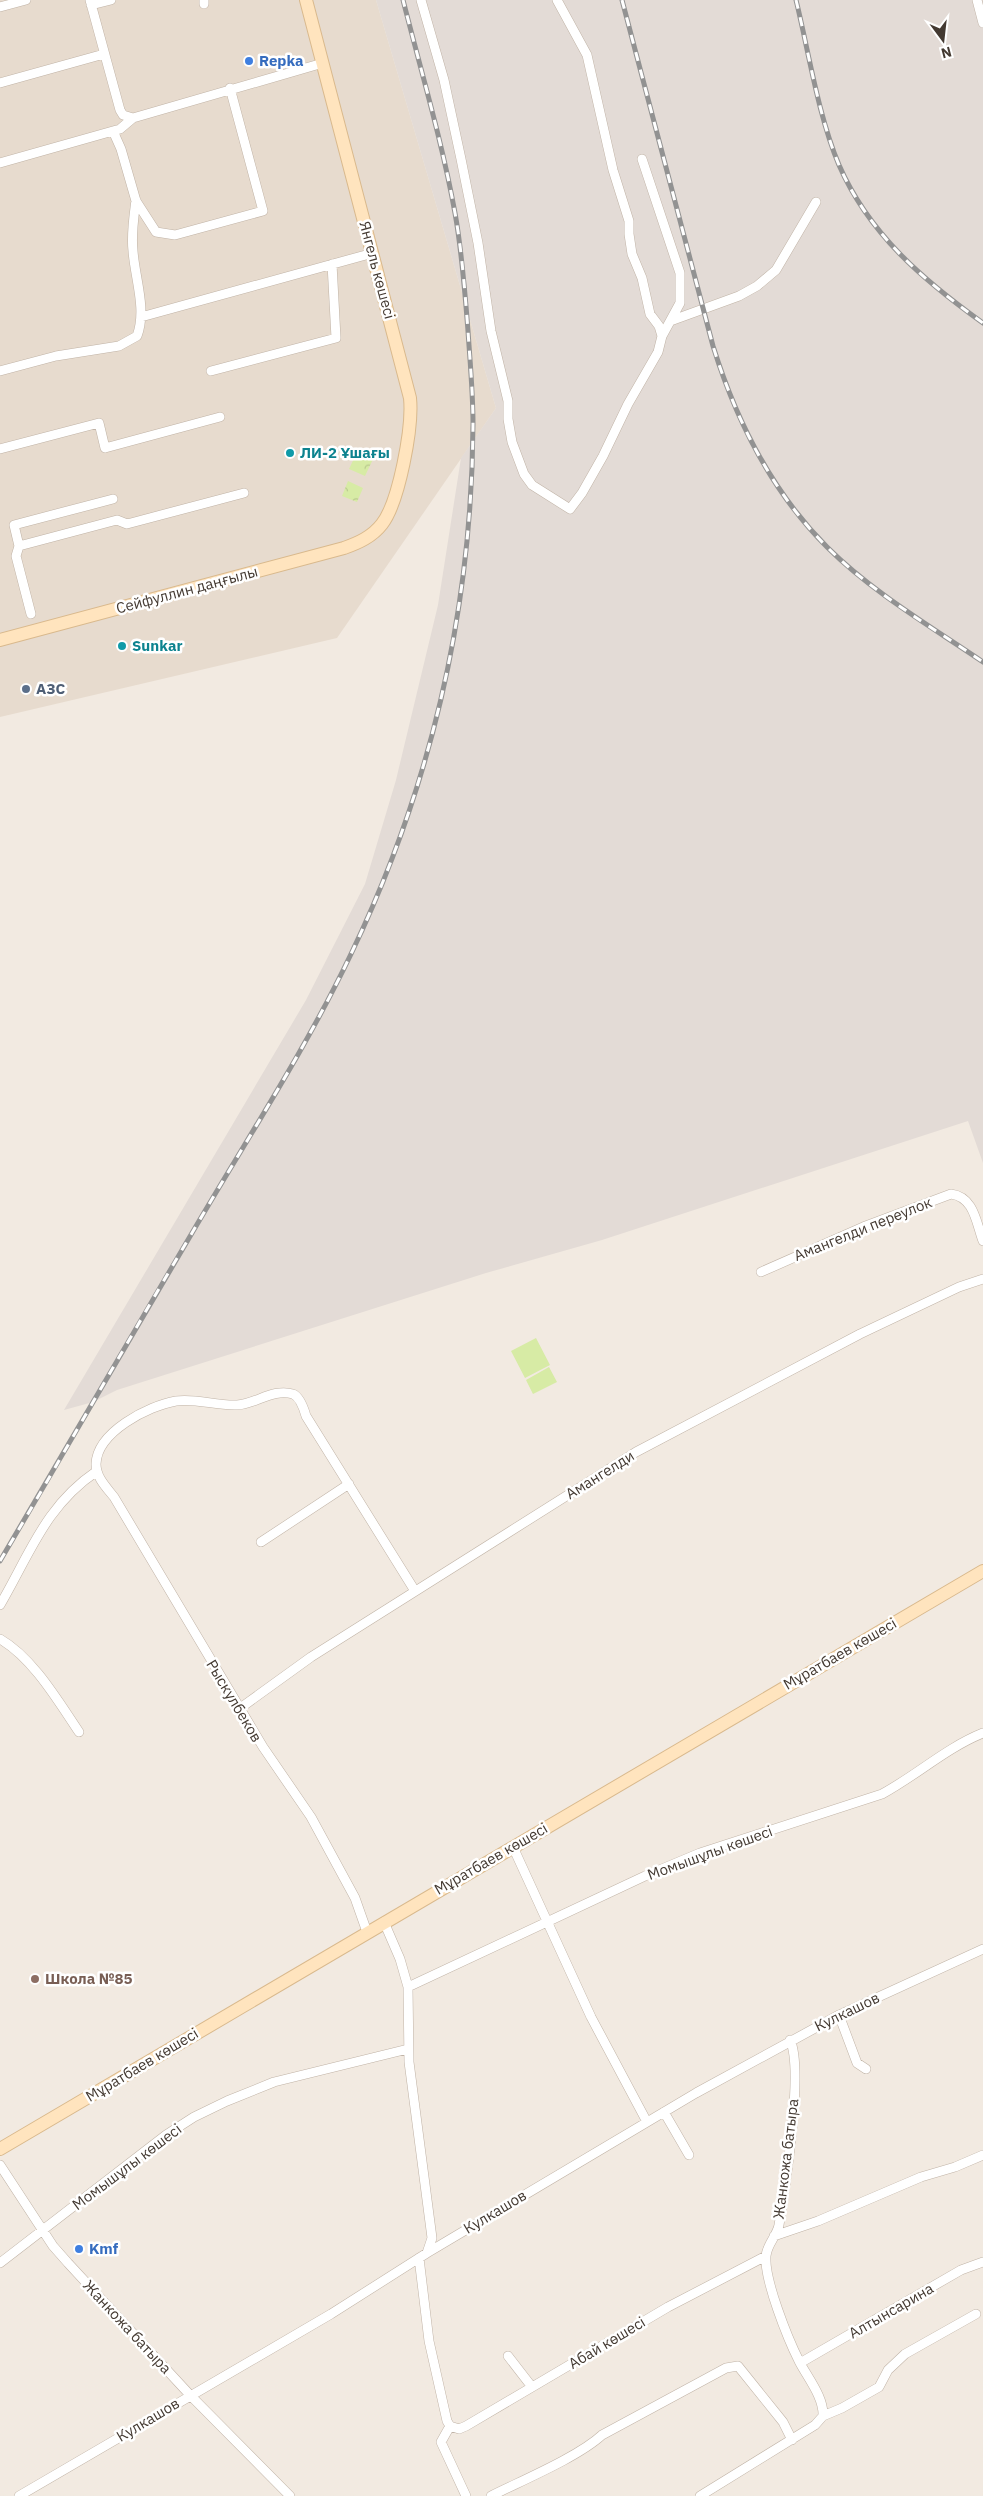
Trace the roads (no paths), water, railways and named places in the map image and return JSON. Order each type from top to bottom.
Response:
[{"type":"street","points":[[0,7],[26,0]]},
{"type":"street","points":[[111,0],[90,3],[120,110],[123,116],[133,118]]},
{"type":"street","name":"Янгель көшесі","points":[[306,0],[406,381],[412,413],[411,428],[391,508],[382,524],[371,535]]},
{"type":"street","points":[[421,0],[444,80],[461,159],[478,243],[491,331],[508,401],[508,419],[512,442],[524,474],[532,485],[570,509],[582,493],[603,456],[628,404],[658,352],[662,336],[680,303],[680,273],[642,159]]},
{"type":"street","points":[[557,0],[587,55],[613,170],[630,221],[629,234],[632,254],[642,278],[650,314],[659,326],[662,336]]},
{"type":"street","points":[[977,0],[983,23]]},
{"type":"street","points":[[0,83],[104,54]]},
{"type":"street","points":[[0,163],[113,131],[125,126],[133,118],[230,88],[322,63]]},
{"type":"street","points":[[113,131],[121,149],[136,200],[156,232],[175,235],[263,211],[230,88]]},
{"type":"street","points":[[0,371],[32,362],[130,342],[137,336],[141,316],[132,249],[136,200]]},
{"type":"street","points":[[672,320],[739,296],[757,286],[776,270],[816,202]]},
{"type":"street","points":[[141,316],[373,253]]},
{"type":"street","points":[[211,371],[336,338],[332,264]]},
{"type":"street","points":[[0,450],[99,423],[105,448],[220,417]]},
{"type":"street","points":[[19,546],[117,520],[127,524],[244,493]]},
{"type":"street","points":[[31,614],[16,556],[19,546],[14,525],[113,498]]},
{"type":"street","name":"Сейфуллин даңғылы","points":[[0,640],[344,548],[371,535]]},
{"type":"street","name":"Амангелди переулок","points":[[761,1272],[793,1256],[951,1194],[961,1195],[970,1204],[983,1241]]},
{"type":"street","name":"Амангелди","points":[[239,1709],[311,1658],[636,1452],[917,1306],[958,1287],[983,1279]]},
{"type":"street","points":[[0,1605],[36,1537],[69,1495],[97,1471],[97,1458],[102,1443],[109,1435],[125,1423],[163,1404],[188,1400],[236,1405],[278,1393],[293,1394],[298,1398],[306,1416],[415,1591]]},
{"type":"street","name":"Рыскулбеков","points":[[97,1471],[239,1709],[311,1817],[355,1898],[367,1932]]},
{"type":"street","points":[[261,1542],[349,1484]]},
{"type":"street","name":"Мұратбаев көшесі","points":[[0,2149],[983,1571]]},
{"type":"street","points":[[0,1639],[10,1645],[46,1684],[79,1732]]},
{"type":"street","name":"Момышұлы көшесі","points":[[408,1987],[700,1853],[882,1794],[906,1781],[947,1751],[983,1733]]},
{"type":"street","points":[[514,1847],[591,2017],[647,2122]]},
{"type":"street","points":[[384,1922],[400,1959],[408,1987],[408,2049],[432,2238],[428,2252]]},
{"type":"street","name":"Кулкашов","points":[[19,2496],[331,2314],[428,2252],[647,2122],[790,2040],[983,1948]]},
{"type":"street","points":[[839,2015],[857,2063],[866,2069]]},
{"type":"street","name":"Жанкожа батыра","points":[[766,2256],[778,2228],[783,2195],[795,2084],[795,2056],[790,2040]]},
{"type":"street","name":"Момышұлы көшесі","points":[[0,2263],[44,2231],[166,2134],[194,2117],[274,2082],[408,2049]]},
{"type":"street","points":[[664,2112],[689,2155]]},
{"type":"street","points":[[774,2236],[818,2221],[921,2176],[955,2167],[983,2156]]},
{"type":"street","name":"Жанкожа батыра","points":[[0,2165],[68,2263],[190,2395],[290,2496]]},
{"type":"street","points":[[766,2256],[774,2297],[792,2347],[822,2404],[823,2416]]},
{"type":"street","name":"Абай көшесі","points":[[450,2426],[460,2429],[466,2426],[668,2307],[766,2256]]},
{"type":"street","points":[[419,2258],[429,2340],[447,2421],[450,2426],[441,2442],[466,2496]]},
{"type":"street","name":"Алтынсарина","points":[[800,2363],[961,2270],[983,2262]]},
{"type":"street","points":[[700,2496],[792,2440],[815,2425],[823,2416],[842,2408],[879,2387],[888,2370],[905,2354],[976,2314]]},
{"type":"street","points":[[508,2356],[532,2387]]},
{"type":"street","points":[[491,2496],[564,2459],[595,2442],[602,2435],[726,2368],[738,2366],[784,2422],[792,2440]]},
{"type":"railway","points":[[0,1561],[315,1025],[333,990],[379,891],[404,827],[442,696],[455,629],[465,561],[471,493],[472,389],[463,272],[455,213],[438,133],[403,0]]},
{"type":"railway","points":[[622,0],[713,346],[733,401],[758,453],[772,478],[789,502],[807,525],[844,563],[882,594],[983,662]]},
{"type":"railway","points":[[796,0],[825,126],[839,165],[851,190],[882,234],[900,254],[939,290],[983,323]]},
{"type":"place","name":"Repka","points":[[249,61]]},
{"type":"place","name":"ЛИ-2 Ұшағы","points":[[290,453]]},
{"type":"place","name":"Sunkar","points":[[122,646]]},
{"type":"place","name":"АЗС","points":[[26,689]]},
{"type":"place","name":"Школа №85","points":[[35,1979]]},
{"type":"place","name":"Kmf","points":[[79,2249]]}]
